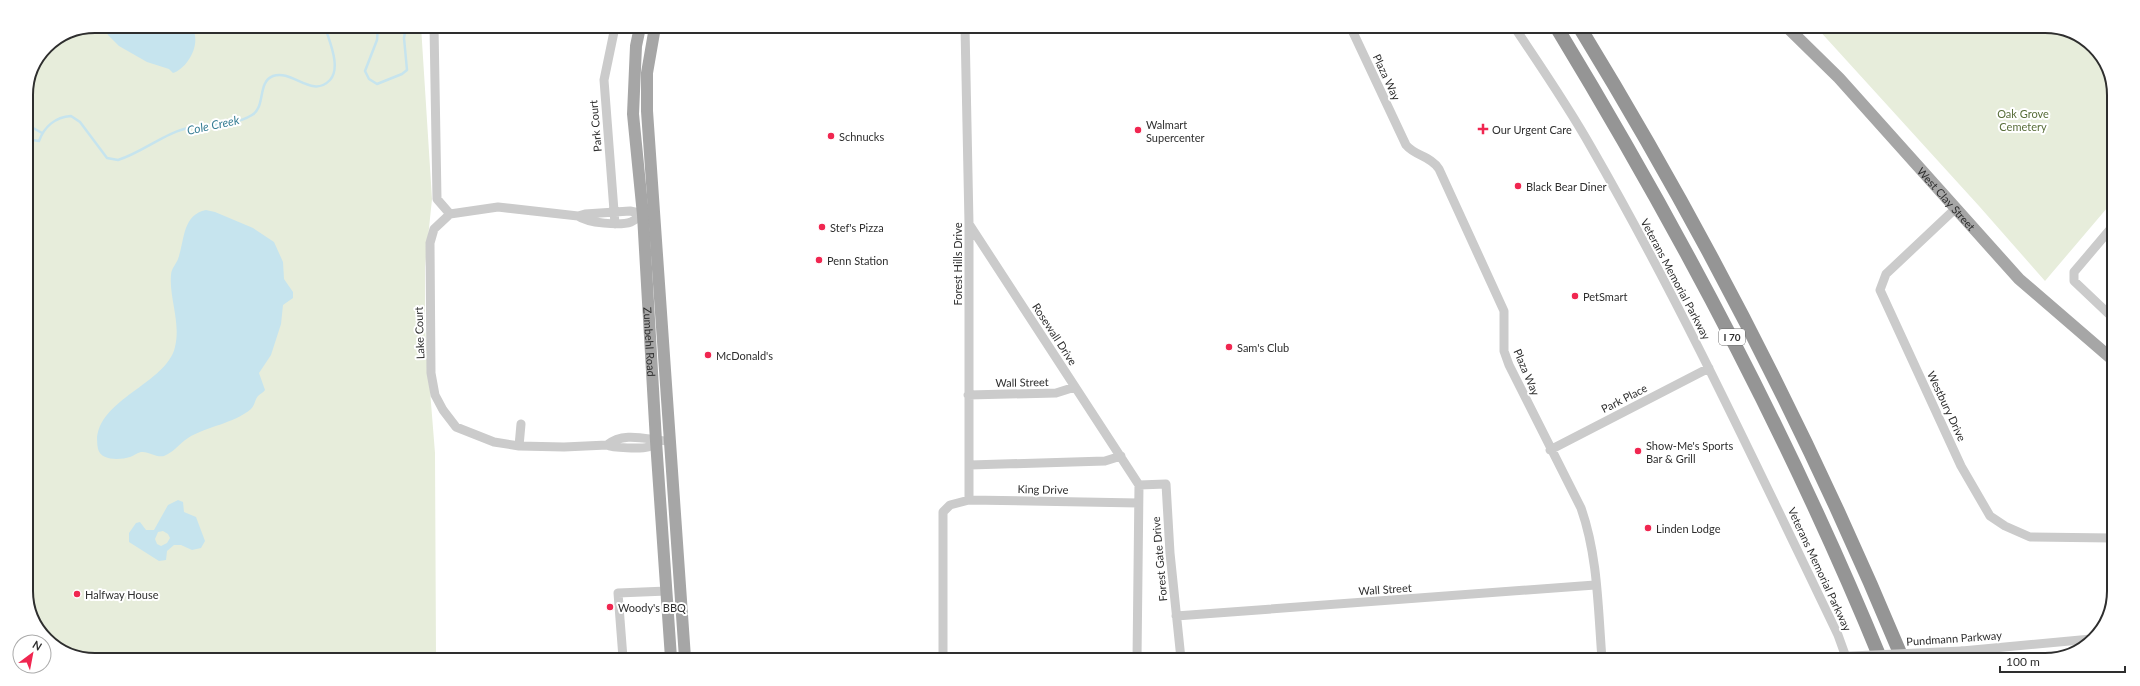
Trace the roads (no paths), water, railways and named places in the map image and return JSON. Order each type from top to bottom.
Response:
[{"type":"highway","name":"I 70","points":[[1560,33],[1642,172],[1722,317],[1794,463],[1878,653]]},
{"type":"highway","name":"I 70","points":[[1583,33],[1658,158],[1738,306],[1831,494],[1900,653]]},
{"type":"main road","name":"Zumbehl Road","points":[[639,33],[635,52],[633,114],[643,215],[656,441],[672,653]]},
{"type":"main road","name":"Zumbehl Road","points":[[654,33],[647,73],[647,111],[656,215],[685,653]]},
{"type":"main road","name":"West Clay Street","points":[[1793,33],[1839,78],[1955,209],[2020,279],[2107,355]]},
{"type":"street","points":[[434,33],[434,128],[437,199],[450,214],[498,208],[578,216],[585,214],[630,211],[643,215],[656,215]]},
{"type":"street","name":"Park Court","points":[[614,33],[604,80],[615,224]]},
{"type":"street","name":"Forest Hills Drive","points":[[965,33],[969,224],[968,395],[970,500]]},
{"type":"street","name":"Plaza Way","points":[[1353,33],[1406,145],[1410,151],[1432,160],[1439,169],[1504,311],[1503,335],[1506,358],[1550,450],[1581,508],[1588,530],[1601,653]]},
{"type":"street","name":"Veterans Memorial Parkway","points":[[1518,33],[1591,146],[1665,282],[1761,473],[1838,635],[1844,653]]},
{"type":"street","name":"Westbury Drive","points":[[1955,209],[1886,274],[1880,290],[1961,466],[1990,516],[2015,531],[2035,537],[2107,538]]},
{"type":"street","name":"Lake Court","points":[[450,214],[434,229],[430,243],[431,373],[435,395],[442,410],[456,427],[494,442],[519,446],[564,447],[607,445],[612,441],[647,437],[656,441],[670,441]]},
{"type":"street","points":[[578,216],[583,220],[615,224],[631,222],[643,215]]},
{"type":"street","name":"Rosewall Drive","points":[[969,224],[1139,485]]},
{"type":"street","points":[[2107,233],[2074,272],[2074,281],[2107,312]]},
{"type":"street","name":"Park Place","points":[[1550,450],[1709,368]]},
{"type":"street","name":"Wall Street","points":[[968,395],[1056,393],[1075,387]]},
{"type":"street","points":[[519,446],[521,424]]},
{"type":"street","points":[[970,465],[1104,461],[1120,456]]},
{"type":"street","name":"Forest Gate Drive","points":[[1139,485],[1166,484],[1180,653]]},
{"type":"street","points":[[1137,653],[1139,485]]},
{"type":"street","name":"King Drive","points":[[943,653],[943,512],[950,505],[970,500],[1138,503]]},
{"type":"street","name":"Wall Street","points":[[1176,616],[1595,585]]},
{"type":"street","points":[[623,653],[618,593],[667,591]]},
{"type":"street","name":"Pundmann Parkway","points":[[1917,653],[1962,651],[2083,640]]},
{"type":"water","points":[[107,33],[194,33],[195,47],[184,66],[173,73],[169,69],[147,62],[119,46]]},
{"type":"water","points":[[206,210],[215,212],[253,228],[274,242],[283,262],[284,279],[293,292],[293,298],[283,305],[281,324],[271,355],[259,373],[265,390],[257,397],[251,409],[244,414],[228,422],[195,434],[164,456],[141,452],[126,458],[107,458],[100,453],[98,449],[98,432],[105,418],[116,406],[158,373],[169,361],[175,347],[177,328],[171,273],[178,259],[188,223],[192,217]]},
{"type":"water","points":[[178,500],[183,502],[184,512],[196,517],[205,541],[201,548],[192,550],[181,545],[174,545],[167,551],[166,560],[159,561],[129,542],[129,533],[136,523],[140,522],[146,530],[154,530],[168,505]],"holes":[[[163,531],[168,534],[170,538],[167,543],[161,546],[157,544],[155,539],[158,532]]]},
{"type":"waterway","name":"Cole Creek","points":[[33,140],[39,141],[47,127],[55,121],[60,118],[71,116],[80,122],[107,158],[118,160],[183,129],[231,123],[245,119],[256,111],[261,101],[265,84],[268,79],[273,76],[287,76],[309,85],[316,86],[323,85],[330,80],[335,69],[335,62],[327,33]]},
{"type":"waterway","name":"Cole Creek","points":[[378,33],[377,40],[365,71],[369,79],[377,84],[402,74],[407,70],[405,33]]},
{"type":"waterway","points":[[33,128],[42,133]]},
{"type":"place","name":"Our Urgent Care","points":[[1483,129]]},
{"type":"place","name":"Walmart Supercenter","points":[[1138,130]]},
{"type":"place","name":"Schnucks","points":[[831,136]]},
{"type":"place","name":"Black Bear Diner","points":[[1518,186]]},
{"type":"place","name":"Stef's Pizza","points":[[822,227]]},
{"type":"place","name":"Penn Station","points":[[819,260]]},
{"type":"place","name":"PetSmart","points":[[1575,296]]},
{"type":"place","name":"Sam's Club","points":[[1229,347]]},
{"type":"place","name":"McDonald's","points":[[708,355]]},
{"type":"place","name":"Show-Me's Sports Bar & Grill","points":[[1638,451]]},
{"type":"place","name":"Linden Lodge","points":[[1648,528]]},
{"type":"place","name":"Halfway House","points":[[77,594]]},
{"type":"place","name":"Woody's BBQ","points":[[610,607]]},
{"type":"park label","name":"Oak Grove Cemetery","points":[[2023,119]]}]
